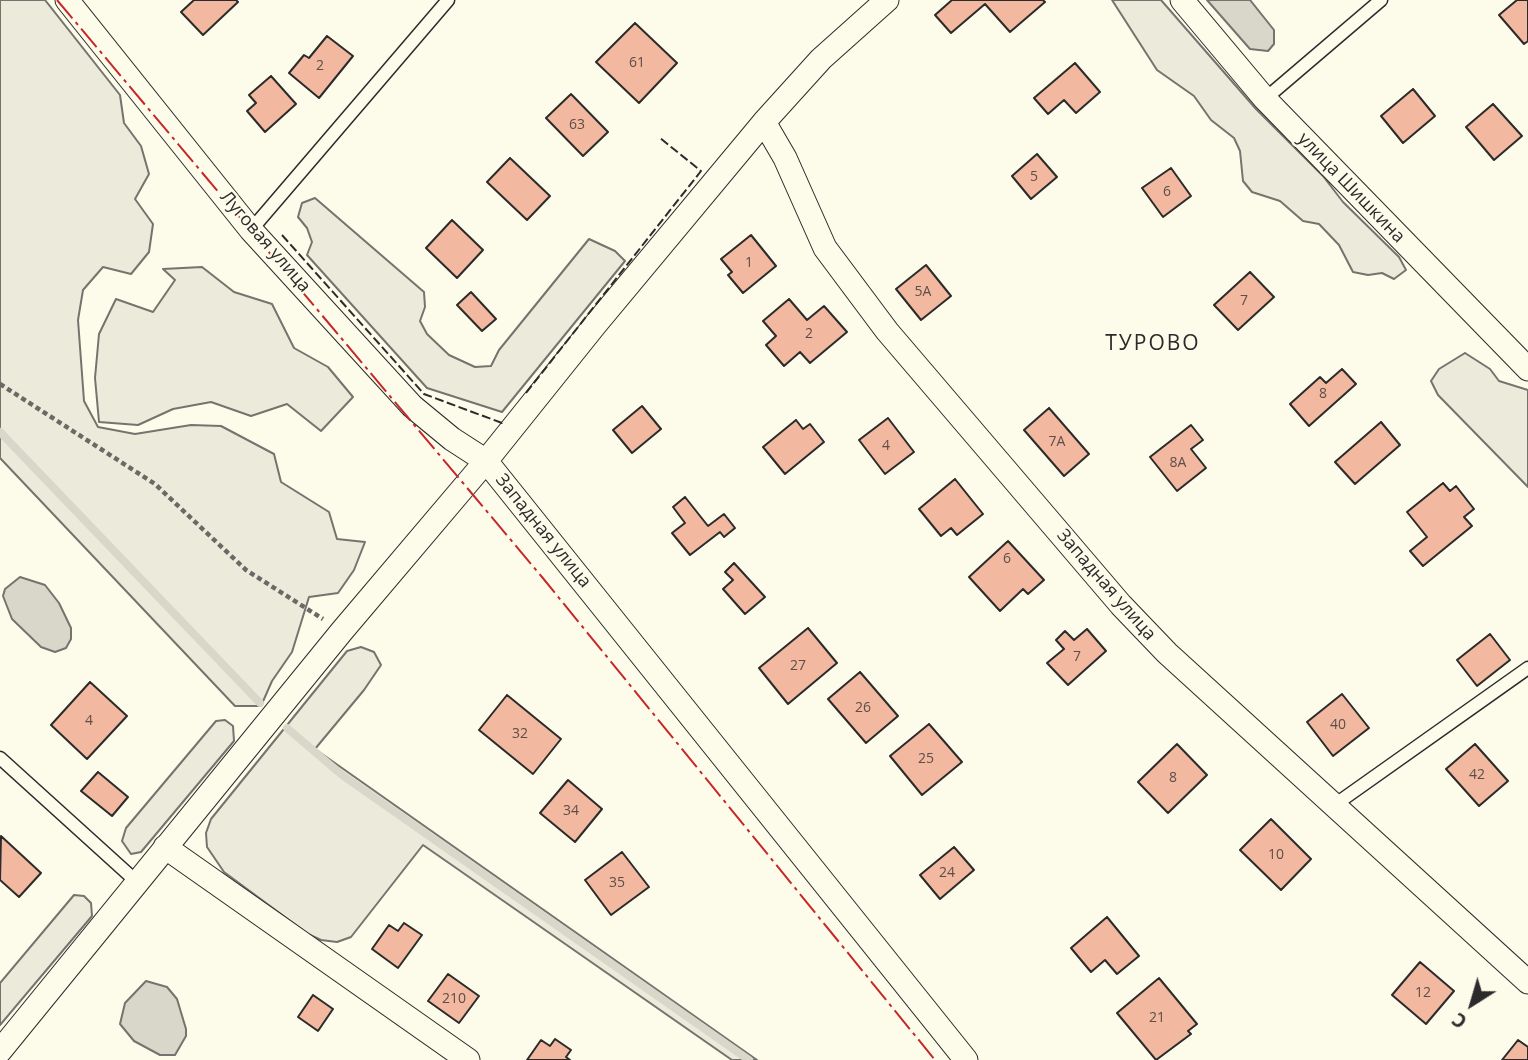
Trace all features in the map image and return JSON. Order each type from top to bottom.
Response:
[{"type":"street","name":"Луговая улица","points":[[67,0],[251,230],[412,406],[486,461]]},
{"type":"street","points":[[0,1051],[342,631],[486,461],[764,122],[821,59],[887,0]]},
{"type":"street","name":"улица Шишкина","points":[[1182,0],[1265,99],[1528,369]]},
{"type":"street","name":"Западная улица","points":[[764,122],[785,158],[825,248],[887,331],[1130,615],[1167,653],[1336,804],[1528,982]]},
{"type":"street","name":"Западная улица","points":[[486,461],[967,1060]]},
{"type":"street","points":[[165,847],[468,1060]]},
{"type":"lane","points":[[251,230],[448,0]]},
{"type":"lane","points":[[1265,99],[1381,0]]},
{"type":"lane","points":[[1336,804],[1528,668]]},
{"type":"lane","points":[[0,758],[137,882]]},
{"type":"path","points":[[0,384],[155,484],[246,570],[342,631]]},
{"type":"shaded area","points":[[0,0],[45,0],[120,95],[124,123],[141,146],[149,174],[135,199],[153,224],[149,252],[131,274],[103,267],[83,290],[78,320],[84,401],[98,427],[135,434],[191,425],[221,426],[274,454],[281,482],[329,512],[337,539],[365,542],[354,570],[338,593],[309,597],[292,652],[272,681],[261,706],[235,706],[0,458]]},
{"type":"shaded area","points":[[1112,0],[1161,0],[1256,109],[1399,257],[1406,270],[1394,279],[1382,273],[1368,275],[1353,272],[1339,245],[1319,224],[1303,221],[1280,201],[1252,192],[1243,181],[1240,151],[1234,138],[1211,120],[1194,96],[1157,70]]},
{"type":"shaded area","points":[[1207,0],[1250,0],[1274,30],[1274,44],[1268,51],[1250,49]]},
{"type":"shaded area","points":[[315,198],[424,292],[425,307],[420,321],[427,334],[449,355],[475,367],[491,366],[499,350],[589,239],[615,251],[625,261],[502,412],[427,388],[307,255],[312,242],[307,228],[298,217],[302,203]]},
{"type":"shaded area","points":[[202,267],[234,292],[272,304],[294,348],[328,367],[353,397],[321,431],[287,404],[251,416],[211,402],[173,409],[138,425],[99,422],[95,378],[99,334],[116,299],[153,312],[175,280],[163,269]]},
{"type":"shaded area","points":[[1465,353],[1490,369],[1499,381],[1528,390],[1528,487],[1438,395],[1431,381],[1439,369]]},
{"type":"shaded area","points":[[20,577],[45,585],[59,603],[71,628],[71,639],[66,648],[55,652],[41,647],[12,619],[3,596],[5,589]]},
{"type":"shaded area","points":[[361,647],[374,652],[381,665],[315,749],[757,1060],[732,1060],[423,845],[351,937],[337,942],[321,940],[308,934],[224,872],[207,847],[206,833],[211,819],[347,651]]},
{"type":"shaded area","points":[[225,720],[233,726],[234,741],[141,852],[131,854],[122,841],[126,828],[216,721]]},
{"type":"shaded area","points":[[74,895],[84,896],[91,903],[92,916],[0,1025],[0,983]]},
{"type":"shaded area","points":[[146,981],[167,987],[177,999],[186,1036],[175,1055],[160,1055],[134,1041],[120,1024],[125,1003]]},
{"type":"building","points":[[194,0],[238,2],[203,35],[181,12]]},
{"type":"building","points":[[952,0],[1045,2],[1010,32],[985,4],[951,33],[935,15]]},
{"type":"building","points":[[1517,0],[1528,0],[1528,41],[1524,44],[1499,15]]},
{"type":"building","points":[[635,23],[677,63],[639,103],[596,62]]},
{"type":"building","points":[[327,36],[353,56],[319,98],[289,73],[304,55],[309,58]]},
{"type":"building","points":[[1075,63],[1100,92],[1076,113],[1064,100],[1048,114],[1034,98]]},
{"type":"building","points":[[271,76],[296,104],[265,132],[247,111],[256,103],[249,95]]},
{"type":"building","points":[[1413,89],[1435,116],[1403,143],[1381,116]]},
{"type":"building","points":[[571,94],[608,132],[583,156],[546,118]]},
{"type":"building","points":[[1493,104],[1522,136],[1494,160],[1466,127]]},
{"type":"building","points":[[1037,154],[1057,177],[1031,199],[1012,176]]},
{"type":"building","points":[[510,158],[550,196],[527,220],[487,182]]},
{"type":"building","points":[[1171,168],[1191,196],[1163,217],[1142,188]]},
{"type":"building","points":[[452,220],[483,250],[457,278],[426,248]]},
{"type":"building","points":[[751,235],[776,266],[743,293],[728,275],[732,272],[721,259]]},
{"type":"building","points":[[926,265],[951,296],[921,320],[896,289]]},
{"type":"building","points":[[1250,272],[1274,297],[1238,330],[1214,305]]},
{"type":"building","points":[[471,292],[496,319],[482,331],[457,305]]},
{"type":"building","points":[[789,299],[807,320],[824,306],[847,332],[810,363],[800,352],[784,366],[766,345],[776,336],[763,321]]},
{"type":"building","points":[[1342,369],[1356,384],[1309,426],[1290,404],[1320,377],[1326,383]]},
{"type":"building","points":[[642,406],[661,429],[632,453],[613,430]]},
{"type":"building","points":[[1049,408],[1089,454],[1064,476],[1024,430]]},
{"type":"building","points":[[888,418],[914,452],[885,474],[859,440]]},
{"type":"building","points":[[796,420],[803,429],[810,424],[824,442],[785,474],[763,447]]},
{"type":"building","points":[[1381,422],[1400,445],[1355,484],[1335,462]]},
{"type":"building","points":[[1191,425],[1203,440],[1191,449],[1206,468],[1177,491],[1150,457]]},
{"type":"building","points":[[955,479],[983,514],[957,535],[951,528],[941,536],[919,509]]},
{"type":"building","points":[[1443,483],[1450,491],[1456,486],[1474,509],[1464,517],[1472,526],[1423,566],[1410,551],[1427,537],[1407,512]]},
{"type":"building","points":[[685,497],[708,526],[724,514],[735,528],[724,537],[720,532],[690,555],[672,533],[685,523],[673,507]]},
{"type":"building","points":[[1008,541],[1044,580],[1028,594],[1023,589],[1000,611],[969,577]]},
{"type":"building","points":[[734,563],[765,597],[745,614],[723,589],[733,580],[725,572]]},
{"type":"building","points":[[808,628],[837,663],[788,704],[759,668]]},
{"type":"building","points":[[1087,629],[1106,651],[1068,685],[1047,663],[1064,649],[1056,640],[1065,631],[1074,640]]},
{"type":"building","points":[[1490,634],[1510,660],[1477,686],[1457,660]]},
{"type":"building","points":[[860,672],[898,716],[866,743],[828,699]]},
{"type":"building","points":[[90,682],[127,716],[87,759],[51,725]]},
{"type":"building","points":[[1342,694],[1369,728],[1333,756],[1307,722]]},
{"type":"building","points":[[507,695],[561,739],[533,774],[479,730]]},
{"type":"building","points":[[929,724],[962,762],[922,795],[890,756]]},
{"type":"building","points":[[1177,744],[1207,775],[1168,813],[1138,782]]},
{"type":"building","points":[[1475,744],[1508,781],[1479,806],[1446,769]]},
{"type":"building","points":[[98,772],[128,797],[112,816],[81,791]]},
{"type":"building","points":[[568,780],[602,809],[575,842],[540,813]]},
{"type":"building","points":[[1271,819],[1311,859],[1281,890],[1240,850]]},
{"type":"building","points":[[1,836],[41,873],[19,897],[0,880]]},
{"type":"building","points":[[954,847],[974,870],[940,899],[920,875]]},
{"type":"building","points":[[622,852],[649,887],[611,915],[585,880]]},
{"type":"building","points":[[1107,917],[1139,956],[1117,974],[1105,960],[1091,972],[1071,948]]},
{"type":"building","points":[[404,923],[422,935],[398,968],[372,949],[389,925],[398,931]]},
{"type":"building","points":[[1420,962],[1454,991],[1426,1024],[1392,995]]},
{"type":"building","points":[[448,974],[479,996],[459,1023],[428,1001]]},
{"type":"building","points":[[1159,978],[1197,1024],[1188,1031],[1191,1034],[1156,1060],[1117,1013]]},
{"type":"building","points":[[313,995],[333,1009],[318,1031],[298,1017]]},
{"type":"building","points":[[555,1039],[571,1050],[566,1057],[570,1060],[527,1060],[541,1040],[550,1046]]},
{"type":"building","points":[[1518,1040],[1528,1047],[1528,1060],[1502,1060]]},
{"type":"waterway","points":[[0,432],[260,703]]},
{"type":"waterway","points":[[287,728],[342,775],[749,1060]]},
{"type":"fence","points":[[526,393],[701,171],[660,138]]},
{"type":"fence","points":[[282,235],[424,394],[502,423],[504,420]]},
{"type":"power","points":[[57,0],[542,577],[935,1060]]},
{"type":"district","name":"ТУРОВО","points":[[1153,344]]}]
